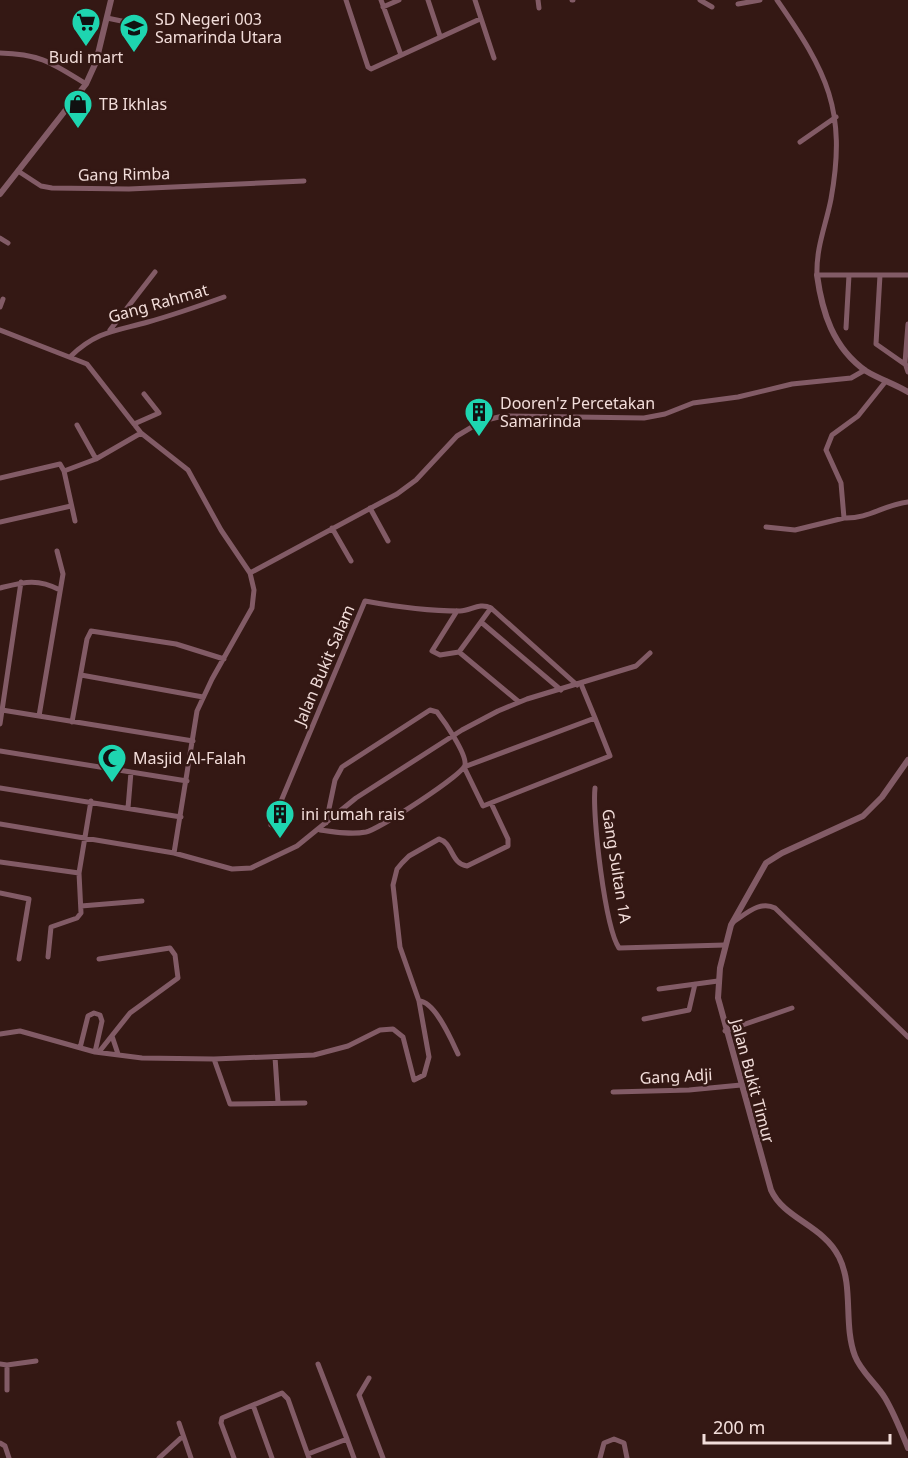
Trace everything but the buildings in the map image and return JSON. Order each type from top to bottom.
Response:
[{"type":"street","points":[[0,194],[86,84],[96,62],[111,0]]},
{"type":"street","points":[[346,0],[369,69],[383,65],[480,19]]},
{"type":"street","points":[[381,0],[401,55]]},
{"type":"street","points":[[384,7],[399,0]]},
{"type":"street","points":[[428,0],[440,36]]},
{"type":"street","points":[[475,0],[494,58]]},
{"type":"street","points":[[538,0],[539,8]]},
{"type":"street","points":[[700,0],[712,7]]},
{"type":"street","points":[[738,4],[760,0]]},
{"type":"street","points":[[787,0],[778,2],[823,73],[836,117],[838,152],[829,210],[822,231],[817,274],[830,330],[865,370],[908,391]]},
{"type":"street","points":[[107,18],[136,24],[146,30]]},
{"type":"street","points":[[0,53],[33,55],[58,66],[86,84]]},
{"type":"street","points":[[800,142],[836,117]]},
{"type":"street","name":"Gang Rimba","points":[[18,171],[41,186],[52,188],[236,185],[304,181]]},
{"type":"street","points":[[0,238],[8,243]]},
{"type":"street","points":[[110,330],[155,272]]},
{"type":"street","points":[[817,274],[908,275]]},
{"type":"street","points":[[846,328],[849,275]]},
{"type":"street","points":[[880,275],[876,344],[906,364]]},
{"type":"street","name":"Gang Rahmat","points":[[71,356],[86,343],[110,330],[147,322],[224,297]]},
{"type":"street","points":[[0,307],[3,299]]},
{"type":"street","points":[[908,324],[906,364],[908,372]]},
{"type":"street","points":[[0,330],[30,343],[71,356],[92,369],[141,433],[188,470],[221,530],[250,573],[254,590],[252,608],[197,711],[194,741],[174,853]]},
{"type":"street","points":[[250,573],[407,488],[447,445],[486,419],[503,416],[644,418],[665,414],[693,403],[738,397],[792,384],[851,378],[865,370]]},
{"type":"street","points":[[844,518],[841,483],[827,445],[832,435],[858,416],[886,381]]},
{"type":"street","points":[[134,424],[159,412],[144,394]]},
{"type":"street","points":[[76,425],[96,459]]},
{"type":"street","points":[[64,471],[96,459],[141,433]]},
{"type":"street","points":[[0,478],[60,464],[64,471],[75,521]]},
{"type":"street","points":[[765,527],[795,530],[844,518],[865,517],[889,504],[908,502]]},
{"type":"street","points":[[0,522],[71,506]]},
{"type":"street","points":[[370,508],[388,541]]},
{"type":"street","points":[[332,528],[351,561]]},
{"type":"street","points":[[39,716],[63,571],[57,551]]},
{"type":"street","points":[[0,588],[21,582],[39,581],[60,590]]},
{"type":"street","points":[[0,724],[21,582]]},
{"type":"street","name":"Jalan Bukit Salam","points":[[271,825],[366,601],[415,610],[457,611],[476,606],[491,608]]},
{"type":"street","points":[[326,823],[335,780],[344,765],[431,709],[437,712],[464,759],[464,767],[483,806],[610,756],[579,685],[491,608],[459,652],[440,655],[432,651],[457,611]]},
{"type":"street","points":[[481,622],[561,690]]},
{"type":"street","points":[[72,722],[88,634],[94,630],[176,644],[224,659]]},
{"type":"street","points":[[459,652],[519,702]]},
{"type":"street","points":[[0,824],[85,840],[174,853],[222,867],[251,868],[287,852],[320,830],[356,798],[452,737],[519,702],[636,666],[650,653]]},
{"type":"street","points":[[81,675],[203,698]]},
{"type":"street","points":[[2,710],[194,741]]},
{"type":"street","points":[[320,830],[353,833],[371,830],[447,782],[464,767],[595,718]]},
{"type":"street","points":[[0,752],[187,781]]},
{"type":"street","name":"Jalan Bukit Timur","points":[[908,760],[882,797],[862,816],[782,853],[766,863],[732,923],[718,981],[718,998],[725,1030],[773,1195],[787,1210],[823,1234],[839,1257],[845,1275],[849,1332],[856,1358],[886,1400],[908,1448]]},
{"type":"street","points":[[128,808],[131,772]]},
{"type":"street","points":[[0,788],[181,817]]},
{"type":"street","name":"Gang Sultan 1A","points":[[595,788],[593,805],[604,893],[619,948],[725,945]]},
{"type":"street","points":[[48,957],[51,927],[80,917],[80,873],[91,801]]},
{"type":"street","points":[[0,1034],[20,1031],[97,1052],[142,1058],[214,1059],[322,1053],[348,1046],[380,1030],[393,1029],[404,1038],[414,1080],[424,1075],[429,1064],[419,1001],[405,967],[393,902],[393,885],[397,869],[409,856],[439,839],[447,844],[457,862],[467,866],[508,846],[508,839],[490,803]]},
{"type":"street","points":[[0,862],[80,873]]},
{"type":"street","points":[[0,893],[29,899],[19,958]]},
{"type":"street","points":[[81,906],[142,901]]},
{"type":"street","points":[[732,923],[760,905],[767,904],[775,908],[908,1038]]},
{"type":"street","points":[[97,1052],[130,1012],[178,978],[173,950],[166,948],[99,959]]},
{"type":"street","points":[[659,988],[718,981]]},
{"type":"street","points":[[644,1019],[689,1010],[695,984]]},
{"type":"street","points":[[419,1001],[426,1002],[434,1011],[458,1054]]},
{"type":"street","points":[[725,1030],[792,1008]]},
{"type":"street","points":[[80,1048],[88,1016],[94,1013],[100,1015],[102,1021],[97,1052]]},
{"type":"street","points":[[112,1036],[118,1054]]},
{"type":"street","points":[[275,1057],[278,1102]]},
{"type":"street","points":[[214,1059],[229,1103],[305,1103]]},
{"type":"street","name":"Gang Adji","points":[[612,1092],[678,1091],[741,1085]]},
{"type":"street","points":[[0,1364],[36,1361]]},
{"type":"street","points":[[318,1364],[354,1458]]},
{"type":"street","points":[[6,1390],[7,1365]]},
{"type":"street","points":[[369,1378],[359,1395],[383,1458]]},
{"type":"street","points":[[234,1458],[221,1423],[222,1418],[282,1394],[288,1399],[309,1456],[347,1439]]},
{"type":"street","points":[[253,1406],[272,1458]]},
{"type":"street","points":[[179,1423],[191,1458]]},
{"type":"street","points":[[159,1458],[183,1436]]},
{"type":"street","points":[[600,1458],[604,1443],[614,1439],[624,1443],[627,1458]]},
{"type":"street","points":[[0,1443],[5,1446],[9,1458]]},
{"type":"place","name":"Budi mart","points":[[86,48]]},
{"type":"place","name":"SD Negeri 003 Samarinda Utara","points":[[134,54]]},
{"type":"place","name":"TB Ikhlas","points":[[78,130]]},
{"type":"place","name":"Dooren'z Percetakan Samarinda","points":[[479,438]]},
{"type":"place","name":"Masjid Al-Falah","points":[[112,784]]},
{"type":"place","name":"ini rumah rais","points":[[280,840]]}]
